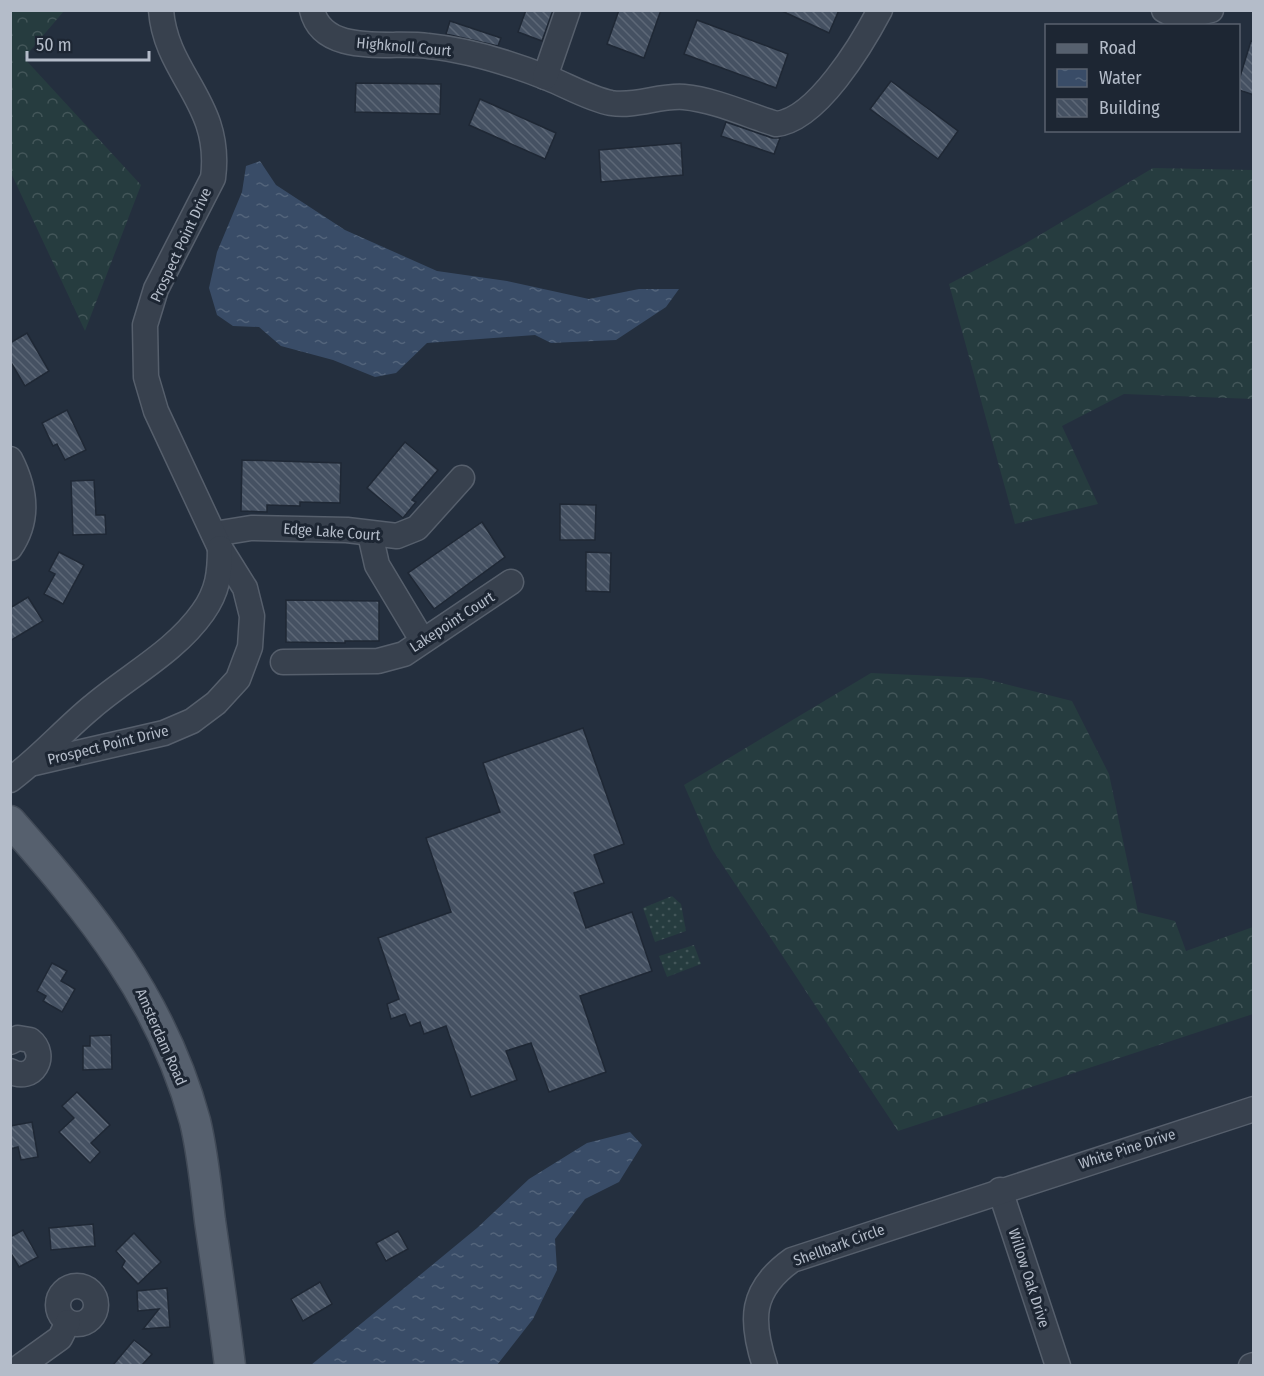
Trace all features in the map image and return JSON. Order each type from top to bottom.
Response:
[{"type":"main road","name":"Amsterdam Road","points":[[10,821],[110,941],[150,1006],[175,1061],[195,1123],[203,1162],[230,1365]]},
{"type":"street","name":"Prospect Point Drive","points":[[34,763],[164,734],[192,721],[216,703],[238,679],[250,647],[252,616],[245,588],[217,541],[156,411],[146,377],[146,326],[156,289],[213,178],[215,162],[214,137],[200,99],[172,54],[162,24],[161,10]]},
{"type":"street","name":"Highknoll Court","points":[[312,10],[315,23],[329,37],[348,42],[428,45],[468,53],[545,77],[610,103],[628,104],[684,97],[776,124],[787,123],[824,92],[858,46],[880,10]]},
{"type":"street","points":[[545,77],[567,10]]},
{"type":"street","points":[[1164,10],[1179,18],[1211,10]]},
{"type":"street","points":[[10,459],[23,491],[23,520],[10,548]]},
{"type":"street","name":"Edge Lake Court","points":[[217,541],[251,528],[347,530],[397,536],[417,528],[462,478]]},
{"type":"street","points":[[370,534],[377,565],[422,640]]},
{"type":"street","name":"Prospect Point Drive","points":[[10,780],[34,763],[61,733],[182,635],[202,613],[220,578],[217,541]]},
{"type":"street","name":"Lakepoint Court","points":[[283,662],[378,661],[404,654],[511,582]]},
{"type":"street","points":[[10,1042],[18,1038],[30,1040],[39,1054],[33,1071],[21,1075],[10,1071]]},
{"type":"street","name":"White Pine Drive","points":[[1000,1190],[1254,1109]]},
{"type":"street","name":"Shellbark Circle","points":[[765,1365],[755,1334],[756,1312],[762,1291],[780,1268],[806,1254],[1000,1190]]},
{"type":"street","name":"Willow Oak Drive","points":[[1000,1190],[1058,1365]]},
{"type":"street","points":[[21,1365],[60,1338],[68,1322]]},
{"type":"green space","points":[[10,11],[64,11],[24,58],[141,185],[85,331],[11,173]]},
{"type":"green space","points":[[1153,168],[1253,170],[1253,399],[1124,394],[1062,426],[1098,504],[1015,524],[949,284],[1021,246]]},
{"type":"green space","points":[[871,673],[982,678],[1072,701],[1109,774],[1138,912],[1175,921],[1186,951],[1253,927],[1253,1014],[898,1131],[712,849],[684,785]]},
{"type":"green space","points":[[672,896],[681,904],[686,931],[655,942],[643,908]]},
{"type":"green space","points":[[694,945],[701,964],[667,977],[659,956]]},
{"type":"water","points":[[260,161],[276,185],[345,230],[437,271],[507,281],[589,299],[639,289],[679,289],[666,307],[616,340],[551,343],[535,335],[427,343],[396,373],[375,377],[333,360],[281,346],[259,327],[233,326],[217,315],[209,288],[217,252],[242,192],[246,166]]},
{"type":"water","points":[[630,1132],[642,1145],[619,1182],[585,1199],[555,1239],[557,1270],[533,1319],[497,1365],[311,1365],[477,1228],[529,1179],[587,1143]]},
{"type":"building","points":[[526,10],[553,10],[542,41],[518,32]]},
{"type":"building","points":[[619,10],[661,10],[644,58],[607,44]]},
{"type":"building","points":[[780,10],[839,10],[829,33]]},
{"type":"building","points":[[697,20],[788,54],[776,88],[684,54]]},
{"type":"building","points":[[450,21],[501,38],[498,46],[446,34]]},
{"type":"building","points":[[1251,41],[1254,42],[1254,95],[1240,90],[1240,77]]},
{"type":"building","points":[[891,81],[958,131],[938,159],[870,109]]},
{"type":"building","points":[[356,83],[441,84],[440,114],[355,112]]},
{"type":"building","points":[[480,99],[556,133],[545,159],[469,125]]},
{"type":"building","points":[[726,122],[772,138],[780,138],[774,154],[721,136]]},
{"type":"building","points":[[681,143],[683,175],[601,182],[599,150]]},
{"type":"building","points":[[27,333],[49,371],[25,386],[10,361],[10,343]]},
{"type":"building","points":[[67,410],[86,450],[65,460],[57,444],[53,446],[42,423]]},
{"type":"building","points":[[405,442],[438,470],[412,500],[416,502],[403,518],[367,488]]},
{"type":"building","points":[[242,460],[341,463],[340,503],[300,502],[300,506],[267,505],[267,512],[241,511]]},
{"type":"building","points":[[94,480],[96,515],[105,515],[106,534],[73,535],[71,481]]},
{"type":"building","points":[[560,504],[596,505],[595,540],[560,540]]},
{"type":"building","points":[[482,522],[505,557],[434,609],[408,573]]},
{"type":"building","points":[[59,552],[84,565],[63,604],[44,594],[55,574],[49,571]]},
{"type":"building","points":[[586,552],[611,553],[610,592],[586,591]]},
{"type":"building","points":[[28,597],[43,621],[10,641],[10,608]]},
{"type":"building","points":[[286,600],[379,601],[379,641],[286,642]]},
{"type":"building","points":[[583,728],[624,844],[594,855],[604,883],[574,893],[586,928],[632,912],[652,971],[580,996],[606,1072],[549,1092],[531,1043],[506,1051],[517,1080],[471,1097],[446,1026],[424,1034],[420,1022],[410,1026],[405,1014],[391,1019],[387,1004],[399,999],[378,938],[451,912],[426,838],[500,812],[483,763]]},
{"type":"building","points":[[52,963],[67,971],[61,981],[75,989],[62,1012],[43,1001],[46,996],[37,991]]},
{"type":"building","points":[[111,1035],[112,1069],[83,1070],[83,1046],[90,1046],[90,1036]]},
{"type":"building","points":[[77,1092],[110,1125],[91,1143],[100,1152],[90,1163],[59,1132],[74,1118],[62,1106]]},
{"type":"building","points":[[32,1122],[38,1157],[21,1160],[18,1147],[10,1149],[10,1126]]},
{"type":"building","points":[[93,1224],[95,1246],[51,1250],[49,1228]]},
{"type":"building","points":[[23,1230],[38,1257],[19,1267],[10,1252],[10,1237]]},
{"type":"building","points":[[398,1231],[408,1249],[386,1261],[376,1243]]},
{"type":"building","points":[[134,1233],[161,1262],[138,1284],[122,1267],[125,1261],[116,1251]]},
{"type":"building","points":[[320,1282],[332,1304],[303,1321],[291,1299]]},
{"type":"building","points":[[167,1288],[170,1327],[143,1329],[159,1309],[138,1311],[137,1291]]},
{"type":"building","points":[[134,1340],[152,1354],[142,1365],[113,1365]]}]
